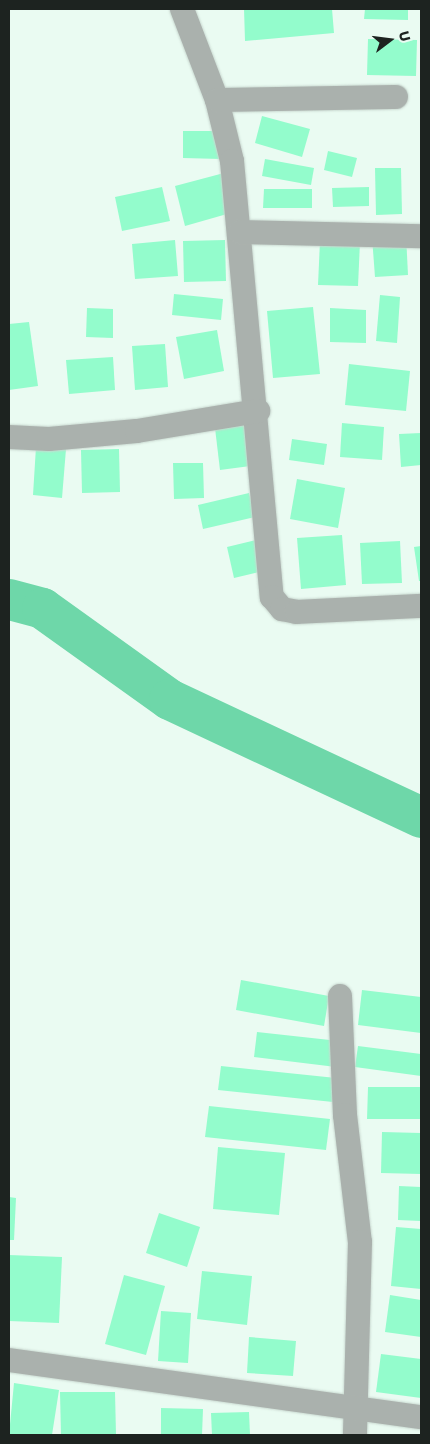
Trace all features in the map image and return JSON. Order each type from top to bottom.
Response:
[{"type":"street","points":[[182,9],[217,100],[232,161],[258,411],[272,597],[282,609],[319,613],[421,606]]},
{"type":"street","points":[[217,100],[396,98]]},
{"type":"street","points":[[240,232],[421,236]]},
{"type":"street","points":[[9,437],[49,439],[138,431],[258,411]]},
{"type":"street","points":[[340,996],[346,1115],[360,1242],[355,1435]]},
{"type":"street","points":[[9,1360],[356,1411],[421,1417]]},
{"type":"building","points":[[244,9],[332,9],[334,33],[245,41]]},
{"type":"building","points":[[365,9],[408,9],[408,20],[364,19]]},
{"type":"building","points":[[368,39],[417,40],[416,76],[367,75]]},
{"type":"building","points":[[262,116],[310,129],[302,157],[255,143]]},
{"type":"building","points":[[183,131],[221,131],[221,159],[183,158]]},
{"type":"building","points":[[328,151],[357,158],[352,177],[324,170]]},
{"type":"building","points":[[265,159],[314,168],[311,185],[262,176]]},
{"type":"building","points":[[375,168],[401,168],[402,214],[376,215]]},
{"type":"building","points":[[224,173],[234,212],[185,226],[175,186]]},
{"type":"building","points":[[162,187],[170,221],[122,231],[115,197]]},
{"type":"building","points":[[369,187],[369,206],[333,207],[332,188]]},
{"type":"building","points":[[264,189],[312,189],[312,208],[263,208]]},
{"type":"building","points":[[406,235],[408,275],[375,277],[372,237]]},
{"type":"building","points":[[175,240],[178,276],[135,279],[132,244]]},
{"type":"building","points":[[225,240],[226,281],[184,282],[183,241]]},
{"type":"building","points":[[320,241],[360,242],[358,286],[318,285]]},
{"type":"building","points":[[174,294],[223,299],[221,320],[172,315]]},
{"type":"building","points":[[380,295],[400,297],[397,343],[376,341]]},
{"type":"building","points":[[313,307],[320,374],[273,378],[267,311]]},
{"type":"building","points":[[87,308],[113,309],[113,338],[86,337]]},
{"type":"building","points":[[330,308],[366,310],[366,343],[330,342]]},
{"type":"building","points":[[29,322],[38,386],[9,390],[9,324]]},
{"type":"building","points":[[217,330],[224,371],[184,379],[176,337]]},
{"type":"building","points":[[165,344],[168,387],[135,390],[132,346]]},
{"type":"building","points":[[113,357],[115,390],[69,394],[66,360]]},
{"type":"building","points":[[349,364],[410,371],[406,411],[345,405]]},
{"type":"building","points":[[252,423],[257,465],[220,470],[215,428]]},
{"type":"building","points":[[342,423],[384,427],[382,460],[340,457]]},
{"type":"building","points":[[421,433],[421,465],[401,467],[399,434]]},
{"type":"building","points":[[292,439],[327,444],[324,465],[289,460]]},
{"type":"building","points":[[36,447],[66,449],[62,498],[33,495]]},
{"type":"building","points":[[119,449],[120,492],[82,493],[81,450]]},
{"type":"building","points":[[173,463],[203,463],[204,498],[174,499]]},
{"type":"building","points":[[297,479],[345,488],[338,528],[290,519]]},
{"type":"building","points":[[249,493],[255,517],[203,529],[198,505]]},
{"type":"building","points":[[342,535],[346,585],[301,589],[297,538]]},
{"type":"building","points":[[260,539],[267,570],[234,578],[227,547]]},
{"type":"building","points":[[400,541],[402,583],[362,584],[360,543]]},
{"type":"building","points":[[421,546],[421,581],[419,581],[414,547]]},
{"type":"building","points":[[241,980],[329,996],[324,1026],[236,1010]]},
{"type":"building","points":[[362,990],[421,997],[421,1033],[358,1025]]},
{"type":"building","points":[[257,1032],[339,1041],[336,1067],[254,1057]]},
{"type":"building","points":[[358,1046],[421,1054],[421,1076],[355,1067]]},
{"type":"building","points":[[221,1066],[336,1078],[333,1102],[218,1090]]},
{"type":"building","points":[[368,1087],[421,1087],[421,1119],[367,1119]]},
{"type":"building","points":[[209,1106],[330,1119],[326,1150],[205,1137]]},
{"type":"building","points":[[382,1132],[421,1133],[421,1174],[381,1173]]},
{"type":"building","points":[[218,1147],[285,1153],[279,1215],[213,1209]]},
{"type":"building","points":[[399,1186],[421,1187],[421,1221],[398,1220]]},
{"type":"building","points":[[9,1197],[16,1198],[14,1240],[9,1240]]},
{"type":"building","points":[[159,1213],[200,1227],[187,1267],[146,1253]]},
{"type":"building","points":[[396,1227],[421,1229],[421,1289],[391,1286]]},
{"type":"building","points":[[9,1255],[62,1257],[59,1323],[9,1321]]},
{"type":"building","points":[[202,1271],[252,1276],[247,1325],[197,1319]]},
{"type":"building","points":[[124,1275],[165,1286],[146,1355],[105,1344]]},
{"type":"building","points":[[390,1295],[421,1300],[421,1337],[385,1332]]},
{"type":"building","points":[[161,1311],[191,1313],[188,1363],[158,1361]]},
{"type":"building","points":[[249,1337],[296,1341],[293,1376],[247,1373]]},
{"type":"building","points":[[381,1354],[421,1359],[421,1398],[376,1392]]},
{"type":"building","points":[[14,1383],[59,1390],[52,1435],[9,1435]]},
{"type":"building","points":[[60,1392],[115,1392],[116,1435],[61,1435]]},
{"type":"building","points":[[161,1408],[203,1409],[202,1435],[161,1435]]},
{"type":"building","points":[[249,1412],[250,1435],[212,1435],[211,1413]]},
{"type":"waterway","points":[[9,599],[42,608],[169,699],[421,817]]}]
